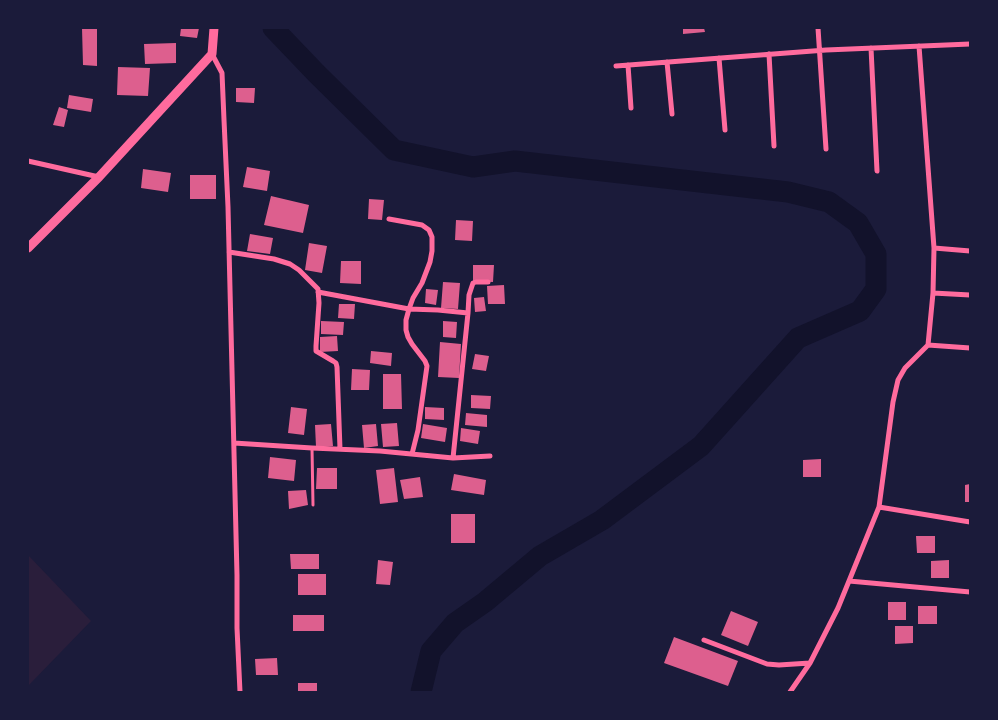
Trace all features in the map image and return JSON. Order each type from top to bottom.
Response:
[{"type":"main road","points":[[28,248],[99,177],[212,54],[214,28]]},
{"type":"street","points":[[818,28],[826,149]]},
{"type":"street","points":[[616,66],[769,54],[970,44]]},
{"type":"street","points":[[790,692],[810,663],[838,608],[879,507],[898,380],[905,368],[928,346],[933,293],[934,248],[918,46]]},
{"type":"street","points":[[871,48],[877,171]]},
{"type":"street","points":[[212,54],[222,73],[228,207],[240,692]]},
{"type":"street","points":[[769,54],[774,146]]},
{"type":"street","points":[[719,58],[725,130]]},
{"type":"street","points":[[667,62],[672,114]]},
{"type":"street","points":[[628,65],[631,108]]},
{"type":"street","points":[[28,161],[99,177]]},
{"type":"street","points":[[389,219],[422,225],[429,230],[432,237],[430,262],[422,283],[413,298],[406,320],[408,337],[425,360],[427,366],[418,430],[412,454]]},
{"type":"street","points":[[934,248],[970,251]]},
{"type":"street","points":[[229,252],[290,264],[314,284],[318,292],[319,304],[316,351],[334,361],[337,367],[340,449]]},
{"type":"street","points":[[453,458],[469,295],[472,283],[488,282]]},
{"type":"street","points":[[318,292],[409,309],[468,313]]},
{"type":"street","points":[[933,293],[970,295]]},
{"type":"street","points":[[928,346],[970,348]]},
{"type":"street","points":[[234,443],[453,458],[490,456]]},
{"type":"street","points":[[879,507],[970,522]]},
{"type":"street","points":[[849,582],[970,592]]},
{"type":"street","points":[[704,640],[767,664],[810,663]]},
{"type":"lane","points":[[312,448],[313,505]]},
{"type":"shaded area","points":[[28,555],[91,621],[28,686]]},
{"type":"building","points":[[82,28],[97,28],[97,66],[83,65]]},
{"type":"building","points":[[181,28],[199,28],[197,38],[180,36]]},
{"type":"building","points":[[683,28],[704,28],[705,32],[683,34]]},
{"type":"building","points":[[176,43],[176,63],[145,64],[144,44]]},
{"type":"building","points":[[118,67],[150,68],[148,96],[117,95]]},
{"type":"building","points":[[236,88],[255,88],[254,103],[236,102]]},
{"type":"building","points":[[69,95],[93,99],[91,112],[67,108]]},
{"type":"building","points":[[59,107],[68,110],[64,127],[53,125]]},
{"type":"building","points":[[247,167],[270,171],[267,191],[243,187]]},
{"type":"building","points":[[143,169],[171,173],[168,192],[141,188]]},
{"type":"building","points":[[190,175],[216,175],[216,199],[190,199]]},
{"type":"building","points":[[271,196],[309,205],[303,233],[264,225]]},
{"type":"building","points":[[369,199],[384,200],[382,220],[368,219]]},
{"type":"building","points":[[456,220],[473,221],[472,241],[455,240]]},
{"type":"building","points":[[250,234],[273,238],[270,254],[247,251]]},
{"type":"building","points":[[309,243],[327,246],[322,273],[305,270]]},
{"type":"building","points":[[341,261],[361,261],[361,284],[340,283]]},
{"type":"building","points":[[473,265],[494,265],[493,282],[473,281]]},
{"type":"building","points":[[443,282],[460,283],[458,309],[441,308]]},
{"type":"building","points":[[504,285],[505,304],[488,304],[487,286]]},
{"type":"building","points":[[426,289],[438,290],[436,305],[425,303]]},
{"type":"building","points":[[484,297],[486,311],[475,312],[474,298]]},
{"type":"building","points":[[339,304],[355,304],[354,319],[338,318]]},
{"type":"building","points":[[321,321],[344,322],[343,335],[321,334]]},
{"type":"building","points":[[443,321],[457,322],[456,338],[443,337]]},
{"type":"building","points":[[337,336],[338,351],[320,352],[320,337]]},
{"type":"building","points":[[440,342],[461,344],[459,378],[438,377]]},
{"type":"building","points":[[371,351],[392,353],[391,366],[370,363]]},
{"type":"building","points":[[475,354],[489,356],[486,371],[472,369]]},
{"type":"building","points":[[352,369],[370,370],[369,390],[351,390]]},
{"type":"building","points":[[383,374],[401,374],[402,409],[383,409]]},
{"type":"building","points":[[471,395],[491,396],[490,409],[471,408]]},
{"type":"building","points":[[291,407],[307,409],[304,435],[288,433]]},
{"type":"building","points":[[425,407],[444,408],[444,420],[425,419]]},
{"type":"building","points":[[466,413],[487,415],[487,427],[465,425]]},
{"type":"building","points":[[397,423],[399,446],[383,447],[381,424]]},
{"type":"building","points":[[331,424],[333,446],[316,447],[315,425]]},
{"type":"building","points":[[376,424],[378,446],[364,448],[362,425]]},
{"type":"building","points":[[423,424],[447,428],[445,442],[421,438]]},
{"type":"building","points":[[461,428],[480,431],[478,444],[460,441]]},
{"type":"building","points":[[270,457],[296,460],[294,481],[268,478]]},
{"type":"building","points":[[821,459],[821,477],[803,477],[803,460]]},
{"type":"building","points":[[317,468],[337,468],[337,489],[316,489]]},
{"type":"building","points":[[394,468],[398,502],[380,504],[376,470]]},
{"type":"building","points":[[454,474],[486,480],[484,495],[451,490]]},
{"type":"building","points":[[420,477],[423,497],[404,499],[400,480]]},
{"type":"building","points":[[970,484],[970,502],[965,502],[965,485]]},
{"type":"building","points":[[306,490],[308,505],[289,509],[288,491]]},
{"type":"building","points":[[451,514],[475,514],[475,543],[451,543]]},
{"type":"building","points":[[916,536],[935,536],[935,553],[917,553]]},
{"type":"building","points":[[290,554],[319,554],[319,569],[291,569]]},
{"type":"building","points":[[378,560],[393,562],[390,585],[376,584]]},
{"type":"building","points":[[949,560],[949,578],[931,578],[931,561]]},
{"type":"building","points":[[298,574],[326,574],[326,595],[298,595]]},
{"type":"building","points":[[888,602],[906,602],[906,620],[888,620]]},
{"type":"building","points":[[918,606],[937,606],[937,624],[918,624]]},
{"type":"building","points":[[731,611],[758,622],[748,646],[721,635]]},
{"type":"building","points":[[293,615],[324,615],[324,631],[293,631]]},
{"type":"building","points":[[895,626],[913,626],[913,643],[895,644]]},
{"type":"building","points":[[674,637],[738,661],[728,686],[664,663]]},
{"type":"building","points":[[277,658],[278,675],[256,675],[255,659]]},
{"type":"building","points":[[298,683],[317,683],[317,692],[298,692]]},
{"type":"waterway","points":[[273,28],[394,150],[473,167],[515,161],[788,192],[829,202],[858,223],[876,254],[876,289],[860,311],[798,338],[701,446],[602,520],[540,556],[485,602],[455,623],[431,651],[421,692]]}]
